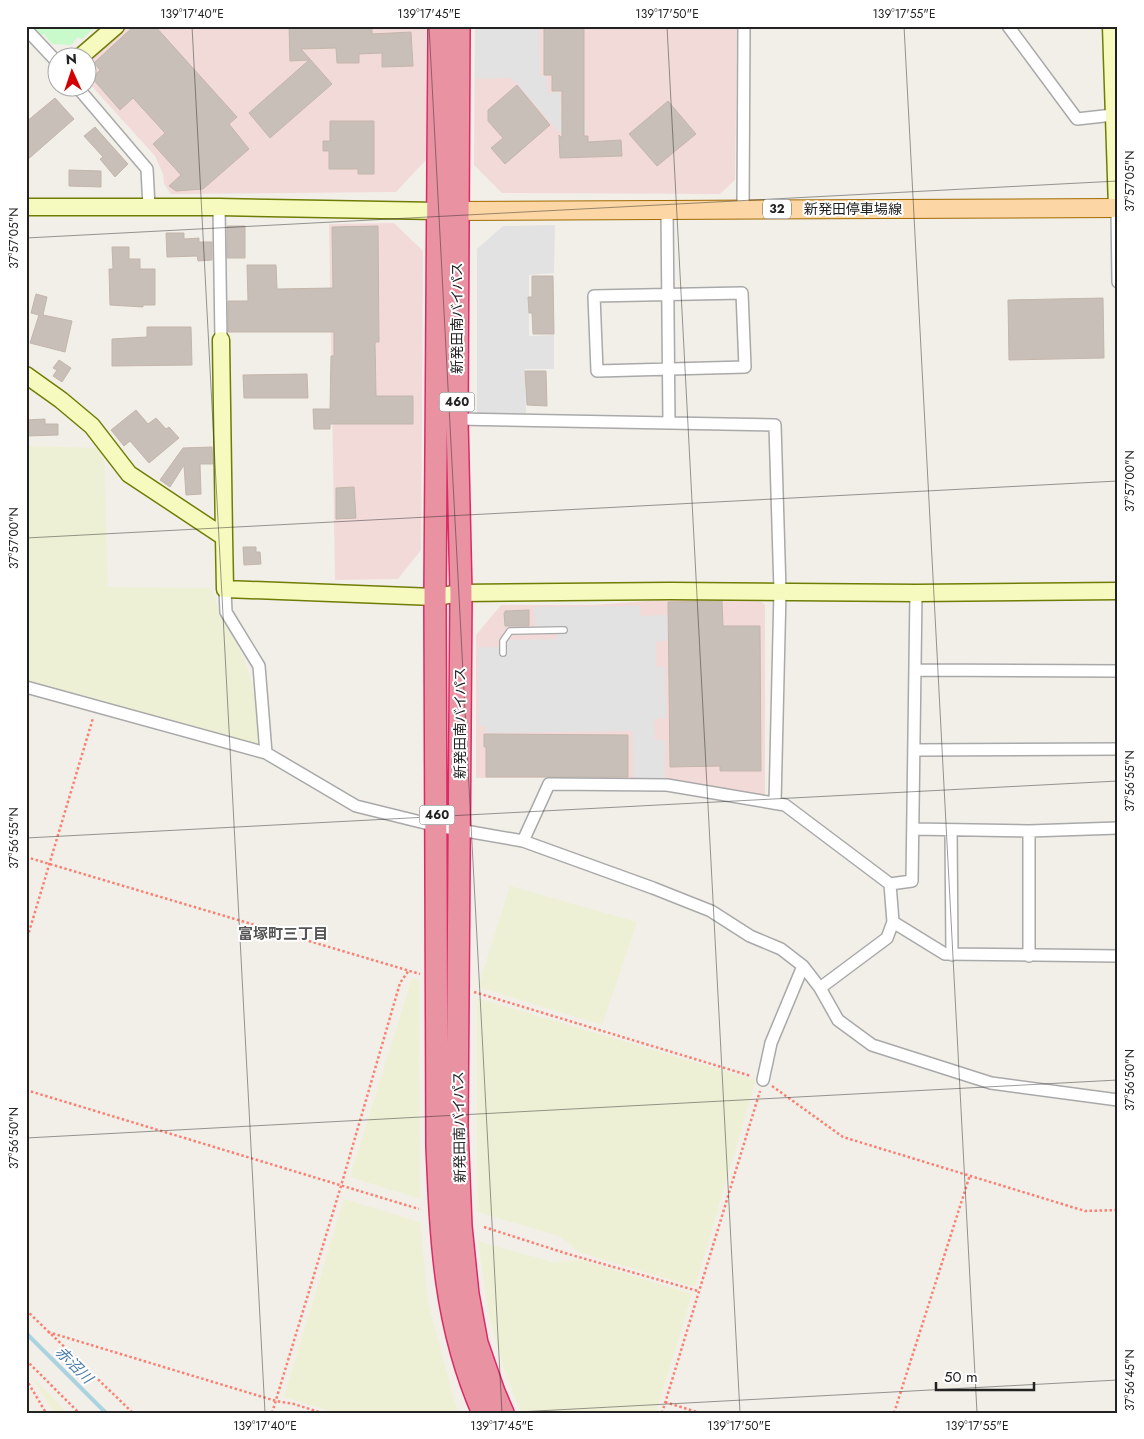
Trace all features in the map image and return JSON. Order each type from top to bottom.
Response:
[{"type":"highway","name":"新発田南バイパス","points":[[439,26],[457,420],[461,594],[457,1128],[461,1226],[468,1294],[477,1343],[503,1413]]},
{"type":"highway","name":"新発田南バイパス","points":[[459,26],[448,211],[435,597],[437,1146],[440,1234],[448,1295],[456,1336],[475,1395],[483,1413]]},
{"type":"main road","name":"新発田停車場線","points":[[448,211],[1117,208]]},
{"type":"street","points":[[91,48],[116,26]]},
{"type":"street","points":[[743,209],[744,26]]},
{"type":"street","points":[[1008,26],[1076,119],[1113,115]]},
{"type":"street","points":[[1111,26],[1115,97],[1113,115],[1118,282]]},
{"type":"street","points":[[26,29],[48,52]]},
{"type":"street","points":[[87,98],[147,169],[149,207]]},
{"type":"street","points":[[219,207],[226,612],[258,666],[266,753]]},
{"type":"street","points":[[26,208],[219,207],[448,211]]},
{"type":"street","points":[[667,209],[669,423]]},
{"type":"street","points":[[742,293],[745,367],[597,371],[594,296],[668,294],[742,293]]},
{"type":"street","points":[[26,375],[61,400],[92,426],[129,474],[224,537]]},
{"type":"street","points":[[457,420],[775,425],[780,591],[774,803]]},
{"type":"street","points":[[225,589],[435,597],[461,594],[780,591],[916,593],[1118,590]]},
{"type":"street","points":[[523,841],[548,784],[667,785],[785,805],[890,884],[912,881],[916,593]]},
{"type":"street","points":[[915,670],[1118,671]]},
{"type":"street","points":[[26,687],[266,753],[356,806],[437,826],[523,841],[711,911],[750,936],[781,949],[803,966],[820,988],[838,1020],[872,1046],[992,1083],[1118,1100]]},
{"type":"street","points":[[914,750],[1118,749]]},
{"type":"street","points":[[913,829],[1029,831],[1118,828]]},
{"type":"street","points":[[951,830],[952,955]]},
{"type":"street","points":[[1029,831],[1029,956]]},
{"type":"street","points":[[820,988],[888,938],[893,922],[890,884]]},
{"type":"street","points":[[893,922],[945,954],[1118,956]]},
{"type":"street","points":[[763,1080],[771,1043],[803,966]]},
{"type":"lane","points":[[503,653],[503,641],[510,631],[564,630]]},
{"type":"path","points":[[26,942],[96,705]]},
{"type":"path","points":[[26,857],[436,978]]},
{"type":"path","points":[[272,1413],[400,983],[408,970]]},
{"type":"path","points":[[459,988],[763,1080],[843,1137],[1085,1211],[1118,1210]]},
{"type":"path","points":[[662,1413],[763,1080]]},
{"type":"path","points":[[26,1090],[419,1209]]},
{"type":"path","points":[[894,1413],[970,1175]]},
{"type":"path","points":[[484,1227],[568,1254],[698,1290]]},
{"type":"path","points":[[26,1310],[133,1413]]},
{"type":"path","points":[[48,1332],[276,1401],[294,1404],[322,1413]]},
{"type":"path","points":[[26,1360],[79,1413]]},
{"type":"path","points":[[26,1379],[46,1413]]},
{"type":"path","points":[[664,1402],[700,1413]]},
{"type":"shaded area","points":[[127,26],[426,26],[426,160],[396,192],[171,194],[164,184],[163,174],[155,156],[98,93],[98,51]]},
{"type":"shaded area","points":[[475,26],[737,26],[735,180],[720,194],[502,193],[474,165]]},
{"type":"shaded area","points":[[475,26],[539,26],[540,76],[547,76],[548,93],[560,92],[561,120],[586,120],[586,133],[560,133],[512,78],[475,79]]},
{"type":"shaded area","points":[[394,223],[423,251],[421,550],[398,579],[335,580],[329,224]]},
{"type":"shaded area","points":[[555,225],[554,273],[529,275],[529,336],[554,335],[554,369],[525,369],[526,414],[477,414],[477,249],[503,226]]},
{"type":"shaded area","points":[[672,599],[758,599],[765,605],[765,796],[665,778],[476,778],[476,635],[501,605],[594,605]]},
{"type":"shaded area","points":[[640,606],[640,616],[667,615],[667,641],[656,641],[656,667],[665,667],[666,718],[654,719],[655,740],[665,740],[665,778],[634,778],[633,731],[486,733],[486,726],[479,726],[478,647],[507,647],[507,640],[557,639],[557,627],[535,627],[534,607]]},
{"type":"green space","points":[[32,26],[96,26],[82,39],[78,37],[71,45],[52,44],[44,34],[41,36]]},
{"type":"green space","points":[[26,446],[104,448],[108,587],[211,588],[221,615],[236,640],[248,670],[255,699],[259,745],[26,680]]},
{"type":"green space","points":[[510,886],[637,922],[602,1025],[478,987]]},
{"type":"green space","points":[[412,978],[419,981],[420,1199],[350,1177]]},
{"type":"green space","points":[[477,998],[756,1080],[695,1287],[578,1252],[561,1237],[478,1212]]},
{"type":"green space","points":[[344,1199],[420,1222],[428,1303],[458,1413],[337,1413],[284,1397]]},
{"type":"green space","points":[[478,1241],[552,1262],[582,1260],[692,1294],[656,1413],[521,1413],[503,1366],[489,1314]]},
{"type":"green space","points":[[32,1377],[68,1413],[54,1413]]},
{"type":"building","points":[[134,26],[155,26],[237,117],[229,124],[249,149],[203,189],[176,191],[169,186],[181,175],[153,144],[165,133],[133,98],[120,110],[98,85],[98,72],[100,70],[98,68],[98,59]]},
{"type":"building","points":[[289,26],[372,26],[372,34],[411,32],[413,66],[382,67],[382,53],[359,54],[359,63],[337,63],[336,48],[301,49],[332,84],[270,138],[249,113],[309,60],[290,61]]},
{"type":"building","points":[[544,26],[584,26],[584,136],[588,136],[588,142],[621,140],[622,156],[560,158],[559,135],[562,138],[562,91],[552,91],[552,75],[544,75]]},
{"type":"building","points":[[517,85],[550,125],[505,164],[491,148],[503,138],[488,121],[488,110]]},
{"type":"building","points":[[55,98],[74,119],[26,161],[26,122]]},
{"type":"building","points":[[668,101],[696,134],[657,166],[629,134]]},
{"type":"building","points":[[330,121],[374,121],[374,174],[358,174],[358,169],[329,169],[329,151],[323,151],[323,141],[330,141]]},
{"type":"building","points":[[95,127],[128,164],[115,177],[100,159],[103,157],[84,136]]},
{"type":"building","points":[[69,170],[101,171],[101,187],[69,186]]},
{"type":"building","points":[[227,226],[245,226],[245,258],[227,258]]},
{"type":"building","points":[[378,226],[379,342],[375,342],[376,396],[413,396],[413,424],[330,424],[330,429],[314,429],[313,409],[330,409],[331,356],[334,356],[334,332],[228,332],[228,301],[248,301],[247,265],[276,265],[277,289],[333,288],[332,227]]},
{"type":"building","points":[[166,233],[184,233],[184,239],[199,238],[199,242],[212,242],[212,260],[198,261],[197,256],[167,257]]},
{"type":"building","points":[[112,247],[129,247],[129,259],[140,259],[140,269],[155,269],[155,305],[143,305],[143,307],[110,305],[109,269],[113,269]]},
{"type":"building","points":[[532,276],[553,276],[554,334],[533,334],[532,313],[529,313],[528,297],[532,297]]},
{"type":"building","points":[[36,294],[47,297],[43,315],[72,321],[65,352],[30,343],[39,315],[31,313]]},
{"type":"building","points":[[1103,298],[1104,358],[1009,360],[1008,300]]},
{"type":"building","points":[[147,327],[191,327],[192,365],[112,366],[112,339],[147,337]]},
{"type":"building","points":[[59,360],[71,368],[62,382],[53,376],[57,370],[53,368]]},
{"type":"building","points":[[525,371],[546,371],[547,406],[527,405]]},
{"type":"building","points":[[307,374],[308,398],[244,398],[243,375]]},
{"type":"building","points":[[136,410],[148,424],[156,418],[166,429],[169,427],[179,438],[149,463],[130,441],[124,446],[111,430]]},
{"type":"building","points":[[45,419],[45,424],[58,424],[58,435],[26,436],[26,420]]},
{"type":"building","points":[[212,447],[213,464],[200,464],[201,494],[186,495],[184,465],[170,487],[160,480],[183,448]]},
{"type":"building","points":[[354,487],[356,518],[336,519],[336,488]]},
{"type":"building","points":[[243,547],[256,547],[256,552],[260,552],[261,564],[244,565]]},
{"type":"building","points":[[722,601],[723,626],[760,626],[761,771],[720,771],[720,766],[670,767],[668,602]]},
{"type":"building","points":[[529,610],[529,626],[505,626],[505,611]]},
{"type":"building","points":[[484,734],[628,735],[628,777],[486,777]]},
{"type":"waterway","name":"赤沼川","points":[[26,1333],[106,1413]]},
{"type":"district","name":"富塚町三丁目","points":[[283,934]]}]
